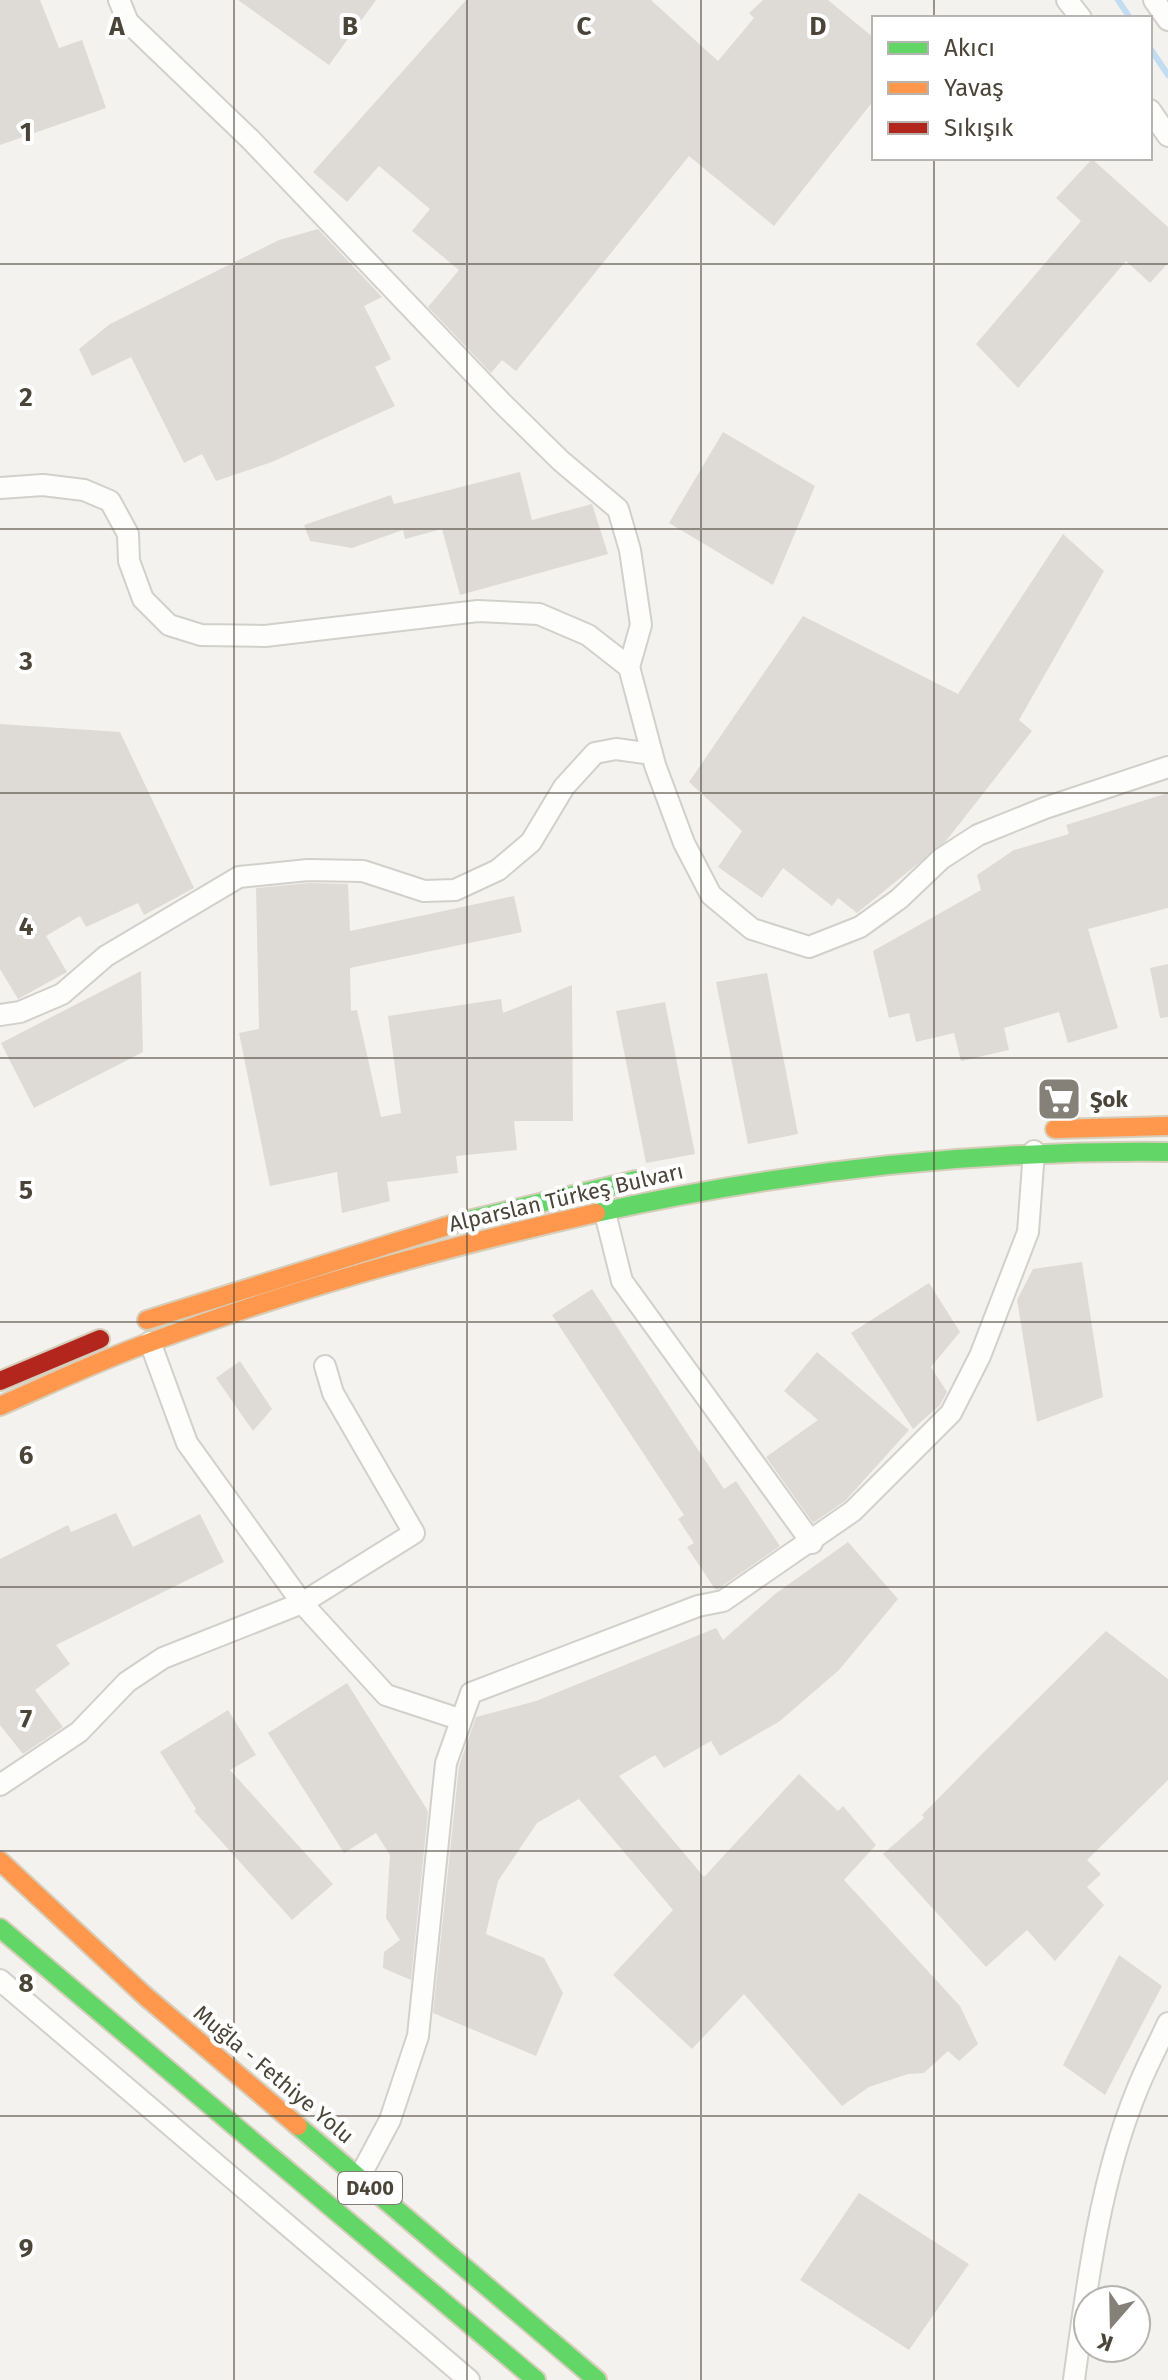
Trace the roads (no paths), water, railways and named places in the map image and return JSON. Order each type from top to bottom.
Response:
[{"type":"main road","points":[[1031,1130],[1168,1126]]},
{"type":"main road","name":"Alparslan Türkeş Bulvarı","points":[[0,1406],[150,1342],[374,1269],[604,1209],[717,1186],[864,1165],[1076,1149],[1168,1152]]},
{"type":"main road","name":"Alparslan Türkeş Bulvarı","points":[[0,1381],[123,1330],[375,1244],[561,1195],[652,1177]]},
{"type":"main road","name":"Muğla - Fethiye Yolu","points":[[0,1861],[59,1920],[597,2380]]},
{"type":"main road","name":"D400","points":[[0,1928],[536,2380]]},
{"type":"street","points":[[119,0],[128,22],[250,139],[502,403],[561,461],[618,509],[630,550],[641,625],[629,667],[652,754],[684,843],[711,895],[752,929],[809,947],[860,927],[899,899],[941,859],[978,835],[1045,808],[1168,767]]},
{"type":"street","points":[[1067,0],[1079,16]]},
{"type":"street","points":[[1154,0],[1168,20]]},
{"type":"street","points":[[1152,113],[1168,136]]},
{"type":"street","points":[[0,488],[43,485],[84,490],[110,501],[128,534],[129,561],[143,599],[169,625],[201,635],[265,636],[478,611],[539,614],[588,635],[629,667]]},
{"type":"street","points":[[0,1015],[20,1012],[62,994],[106,956],[239,877],[308,870],[363,871],[424,891],[455,890],[498,870],[531,842],[564,787],[595,753],[616,749],[652,754]]},
{"type":"street","points":[[359,2178],[390,2120],[418,2036],[446,1763],[459,1719],[471,1693],[698,1606],[723,1601],[812,1543],[853,1511],[951,1413],[980,1356],[1028,1232],[1034,1151]]},
{"type":"street","points":[[604,1209],[622,1281],[812,1543]]},
{"type":"street","points":[[150,1342],[187,1443],[302,1603],[386,1695],[459,1719]]},
{"type":"street","points":[[0,1785],[79,1732],[127,1682],[163,1658],[302,1603],[414,1533],[333,1393],[325,1366]]},
{"type":"street","points":[[0,1980],[469,2380]]},
{"type":"street","points":[[1074,2380],[1086,2294],[1116,2151],[1136,2091],[1168,2023]]},
{"type":"waterway","points":[[1118,0],[1129,16]]},
{"type":"waterway","points":[[1152,51],[1168,75]]},
{"type":"place","name":"Şok","points":[[1059,1099]]}]
